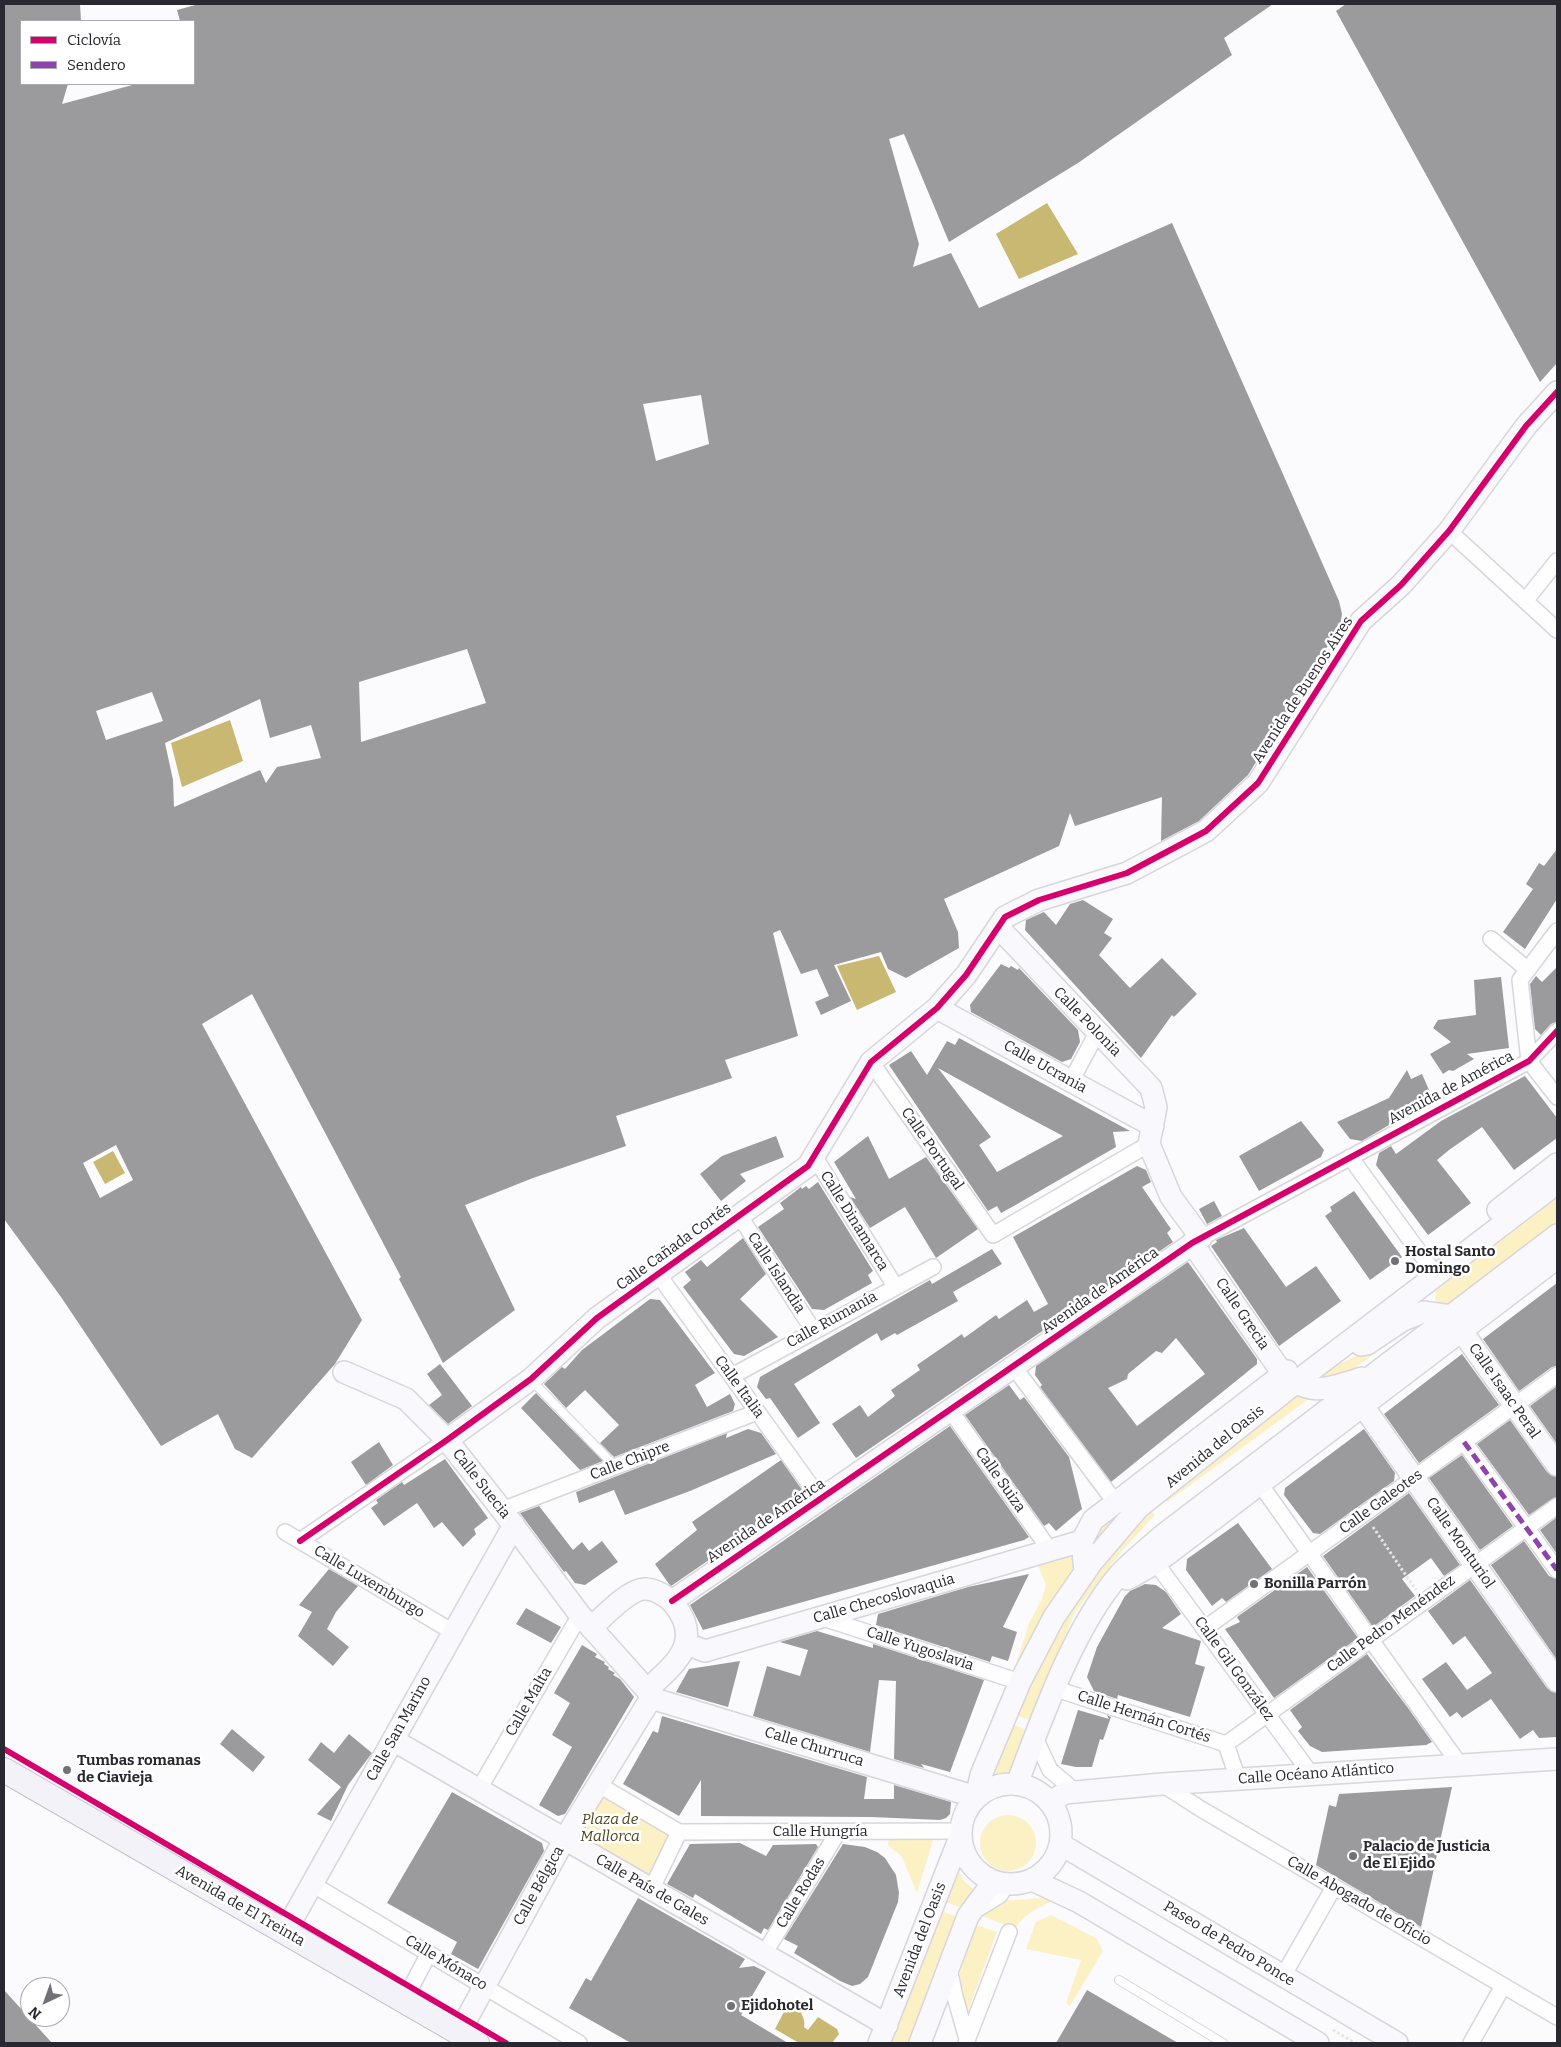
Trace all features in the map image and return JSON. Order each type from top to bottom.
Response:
[{"type":"main road","name":"Avenida de El Treinta","points":[[4,1770],[468,2038]]},
{"type":"street","name":"Avenida de Buenos Aires","points":[[1002,922],[1039,900],[1127,873],[1206,830],[1258,783],[1361,621],[1401,585],[1449,531],[1526,426],[1557,392]]},
{"type":"street","points":[[1449,531],[1557,630]]},
{"type":"street","points":[[1525,601],[1557,561]]},
{"type":"street","name":"Calle Cañada Cortés","points":[[300,1541],[447,1440],[531,1379],[597,1318],[808,1166],[871,1062],[937,1008],[966,975],[1002,922]]},
{"type":"street","name":"Calle Polonia","points":[[1002,922],[1097,1033],[1151,1088],[1156,1107],[1151,1135]]},
{"type":"street","points":[[1557,931],[1520,980],[1528,1061],[1557,1097]]},
{"type":"street","points":[[1491,939],[1528,970]]},
{"type":"street","name":"Calle Ucrania","points":[[937,1008],[1071,1081],[1151,1135]]},
{"type":"street","name":"Avenida de América","points":[[672,1601],[1197,1240],[1528,1061],[1557,1031]]},
{"type":"street","points":[[1071,1081],[1097,1033]]},
{"type":"street","name":"Calle Portugal","points":[[871,1062],[993,1236],[1151,1135]]},
{"type":"street","name":"Calle Grecia","points":[[1151,1135],[1171,1196],[1197,1240],[1289,1379]]},
{"type":"street","name":"Calle Dinamarca","points":[[814,1156],[895,1286]]},
{"type":"street","points":[[1350,1157],[1432,1269]]},
{"type":"street","name":"Avenida del Oasis","points":[[976,1797],[981,1776],[1020,1682],[1054,1617],[1085,1572],[1140,1507],[1289,1379],[1342,1347],[1557,1164]]},
{"type":"street","name":"Avenida del Oasis","points":[[1082,1541],[1093,1520],[1115,1502],[1289,1379],[1432,1269],[1557,1183]]},
{"type":"street","name":"Calle Islandia","points":[[739,1215],[813,1330]]},
{"type":"street","points":[[1107,1590],[1156,1563],[1363,1406],[1557,1235]]},
{"type":"street","points":[[1017,1784],[1086,1619],[1119,1575],[1163,1535],[1376,1374],[1557,1258]]},
{"type":"street","name":"Calle Rumanía","points":[[732,1376],[813,1330],[933,1267]]},
{"type":"street","name":"Calle Italia","points":[[658,1274],[821,1500]]},
{"type":"street","points":[[1342,1347],[1368,1344],[1403,1320],[1423,1312],[1456,1324]]},
{"type":"street","name":"Calle Isaac Peral","points":[[1456,1324],[1557,1465]]},
{"type":"street","points":[[1013,1366],[1115,1502],[1140,1507]]},
{"type":"street","name":"Calle Suecia","points":[[344,1372],[406,1399],[447,1440],[586,1621],[649,1694]]},
{"type":"street","points":[[1289,1379],[1318,1391],[1376,1374]]},
{"type":"street","name":"Calle Galeotes","points":[[1204,1628],[1557,1375]]},
{"type":"street","name":"Calle Monturiol","points":[[1363,1406],[1557,1681]]},
{"type":"street","name":"Calle Suiza","points":[[950,1410],[1050,1550]]},
{"type":"street","name":"Calle Chipre","points":[[508,1517],[615,1466],[757,1412]]},
{"type":"street","points":[[1464,1442],[1557,1570]]},
{"type":"street","points":[[1260,1484],[1460,1765]]},
{"type":"street","name":"Calle Pedro Menéndez","points":[[1226,1744],[1370,1638],[1557,1506]]},
{"type":"street","name":"Calle San Marino","points":[[285,1932],[453,1632],[508,1517]]},
{"type":"street","name":"Calle Luxemburgo","points":[[285,1532],[453,1632]]},
{"type":"street","points":[[1082,1541],[1085,1572]]},
{"type":"street","name":"Calle Checoslovaquia","points":[[687,1644],[705,1651],[1082,1541]]},
{"type":"street","name":"Calle Gil González","points":[[1156,1563],[1311,1774]]},
{"type":"street","points":[[586,1621],[628,1595],[644,1589],[658,1593],[672,1601],[682,1614],[687,1628],[687,1644]]},
{"type":"street","name":"Calle Yugoslavia","points":[[820,1617],[1020,1682]]},
{"type":"street","name":"Calle Malta","points":[[479,1789],[586,1621]]},
{"type":"street","name":"Calle Bélgica","points":[[468,2038],[485,1986],[564,1840],[599,1785],[649,1694],[680,1656],[687,1644]]},
{"type":"street","name":"Calle Hernán Cortés","points":[[1056,1689],[1226,1744],[1238,1779]]},
{"type":"street","name":"Calle Churruca","points":[[649,1694],[976,1797]]},
{"type":"street","points":[[1035,1738],[1050,1770],[1076,1792]]},
{"type":"street","name":"Calle País de Gales","points":[[393,1740],[764,1954],[883,2034]]},
{"type":"street","name":"Calle Océano Atlántico","points":[[1050,1802],[1065,1793],[1162,1784],[1557,1759]]},
{"type":"street","points":[[1002,1784],[1017,1784],[1030,1787],[1050,1802],[1057,1815],[1061,1829],[1060,1844],[1055,1859],[1045,1871],[1032,1880],[1001,1883],[981,1876],[971,1865],[964,1852],[960,1834],[961,1822],[967,1808],[976,1797],[988,1788],[1002,1784]]},
{"type":"street","name":"Calle Abogado de Oficio","points":[[1162,1784],[1557,2017]]},
{"type":"street","points":[[599,1785],[679,1832],[651,1890]]},
{"type":"street","name":"Calle Hungría","points":[[679,1832],[960,1834]]},
{"type":"street","name":"Calle Rodas","points":[[764,1954],[838,1832]]},
{"type":"street","name":"Avenida del Oasis","points":[[883,2034],[960,1834]]},
{"type":"street","name":"Paseo de Pedro Ponce","points":[[1060,1844],[1397,2043]]},
{"type":"street","points":[[1032,1880],[1078,1902],[1318,2043]]},
{"type":"street","points":[[920,2043],[968,1916],[1001,1883]]},
{"type":"street","name":"Calle Mónaco","points":[[312,1884],[579,2043]]},
{"type":"street","points":[[1283,1976],[1334,1887]]},
{"type":"street","points":[[966,2041],[1009,1932]]},
{"type":"street","points":[[404,2001],[429,1953]]},
{"type":"street","points":[[949,1966],[966,2041]]},
{"type":"street","points":[[1471,2043],[1503,1986]]},
{"type":"lane","points":[[531,1379],[615,1466]]},
{"type":"lane","points":[[1119,1980],[1223,2043]]},
{"type":"path","points":[[1364,1514],[1424,1600]]},
{"type":"green space","points":[[1557,1198],[1557,1222],[1449,1305],[1440,1305],[1435,1300],[1436,1290]]},
{"type":"green space","points":[[1426,1317],[1336,1381],[1314,1382],[1335,1366],[1368,1350]]},
{"type":"green space","points":[[1302,1393],[1313,1396],[1167,1502],[1163,1496]]},
{"type":"green space","points":[[1150,1510],[1155,1515],[1122,1551],[1075,1612],[1030,1720],[1013,1714],[1053,1635],[1094,1576]]},
{"type":"green space","points":[[1110,1512],[1127,1513],[1088,1554],[1092,1530]]},
{"type":"green space","points":[[1071,1555],[1075,1557],[1073,1577],[1016,1664],[1029,1623],[1042,1599],[1046,1585],[1038,1565]]},
{"type":"green space","points":[[1009,1723],[1027,1730],[1008,1781],[997,1781],[986,1785]]},
{"type":"green space","name":"Plaza de Mallorca","points":[[599,1785],[679,1832],[651,1890],[564,1840]]},
{"type":"green space","points":[[1008,1815],[1019,1817],[1028,1823],[1034,1832],[1036,1843],[1034,1854],[1028,1863],[1019,1869],[1008,1871],[997,1869],[988,1863],[982,1854],[980,1843],[982,1832],[988,1823],[997,1817]]},
{"type":"green space","points":[[889,1838],[933,1840],[917,1893],[902,1857],[888,1845]]},
{"type":"green space","points":[[956,1867],[965,1882],[975,1890],[962,1908],[943,1901]]},
{"type":"green space","points":[[1042,1898],[1051,1901],[1022,1919],[1016,1929],[979,1915],[1002,1901]]},
{"type":"green space","points":[[938,1910],[958,1917],[910,2043],[887,2043]]},
{"type":"green space","points":[[1051,1915],[1096,1938],[1103,1951],[1070,2006],[1066,2003],[1081,1960],[1026,1949],[1036,1922]]},
{"type":"green space","points":[[973,1924],[997,1932],[966,2016],[963,2010],[959,1964]]},
{"type":"shaded area","points":[[1047,203],[1078,254],[1019,279],[996,234]]},
{"type":"shaded area","points":[[230,720],[243,761],[182,787],[171,743]]},
{"type":"shaded area","points":[[879,956],[896,992],[857,1010],[837,966]]},
{"type":"shaded area","points":[[113,1151],[125,1173],[105,1184],[93,1162]]},
{"type":"shaded area","points":[[793,2004],[800,2011],[804,2027],[808,2030],[818,2017],[837,2029],[839,2034],[832,2043],[799,2043],[775,2029],[786,2008]]},
{"type":"building","points":[[4,4],[80,4],[81,20],[20,20],[20,85],[68,85],[62,104],[132,85],[195,85],[195,20],[180,20],[177,10],[199,4],[1273,4],[1224,38],[1232,55],[1078,163],[949,242],[904,134],[889,139],[919,244],[913,267],[951,253],[979,308],[1172,223],[1339,601],[1342,614],[1340,626],[1248,775],[1199,821],[1161,841],[1162,797],[1075,826],[1070,813],[1059,846],[944,899],[958,932],[959,948],[906,978],[888,969],[881,952],[834,965],[851,1001],[821,1015],[815,1002],[829,996],[817,969],[801,974],[780,930],[773,933],[798,1036],[725,1060],[732,1078],[616,1116],[626,1146],[533,1178],[465,1205],[515,1310],[443,1363],[399,1279],[401,1277],[252,994],[202,1024],[362,1320],[335,1364],[252,1458],[235,1449],[218,1414],[161,1446],[61,1297],[4,1219]],"holes":[[[701,395],[709,444],[656,461],[643,404]],[[467,649],[486,703],[361,742],[359,682]],[[152,692],[163,721],[106,740],[96,711]],[[260,699],[270,738],[311,725],[321,758],[277,767],[266,783],[260,770],[174,807],[173,780],[165,743]],[[116,1145],[133,1180],[100,1198],[83,1163]]]},
{"type":"building","points":[[1346,4],[1557,4],[1557,363],[1540,382],[1336,11]]},
{"type":"building","points":[[1557,849],[1557,899],[1525,949],[1503,932],[1533,889],[1526,884],[1539,863],[1544,866]]},
{"type":"building","points":[[1083,900],[1113,919],[1104,933],[1112,938],[1099,955],[1130,988],[1162,958],[1197,994],[1174,1017],[1172,1015],[1141,1058],[1025,930],[1026,920],[1044,912],[1056,925],[1070,904]]},
{"type":"building","points":[[1001,964],[1018,970],[1019,968],[1078,1030],[1080,1042],[1071,1059],[1062,1062],[971,1012],[970,1005]]},
{"type":"building","points":[[1557,967],[1557,1022],[1551,1024],[1541,1035],[1535,1029],[1530,984],[1536,976],[1542,982]]},
{"type":"building","points":[[1501,977],[1509,1048],[1467,1054],[1474,1059],[1453,1071],[1449,1070],[1443,1074],[1430,1054],[1451,1042],[1433,1028],[1438,1020],[1476,1015],[1474,980]]},
{"type":"building","points":[[959,1038],[1130,1131],[1113,1132],[1116,1147],[1012,1207],[1001,1213],[997,1206],[988,1211],[889,1065],[911,1051],[927,1075],[947,1041],[955,1045]],"holes":[[[938,1068],[1063,1136],[997,1172],[979,1145],[991,1137]]]},
{"type":"building","points":[[1407,1070],[1411,1079],[1422,1074],[1433,1099],[1362,1141],[1350,1139],[1337,1122],[1389,1098]]},
{"type":"building","points":[[1525,1076],[1557,1118],[1557,1138],[1514,1170],[1482,1127],[1449,1150],[1437,1160],[1471,1203],[1428,1235],[1376,1165],[1379,1153],[1391,1146],[1396,1154],[1441,1121]]},
{"type":"building","points":[[1301,1121],[1324,1150],[1321,1157],[1259,1191],[1239,1156]]},
{"type":"building","points":[[776,1136],[784,1157],[740,1174],[746,1181],[721,1201],[700,1174],[722,1156]]},
{"type":"building","points":[[868,1136],[889,1179],[926,1157],[978,1229],[936,1258],[905,1207],[870,1228],[850,1197],[856,1199],[834,1162]]},
{"type":"building","points":[[1137,1166],[1146,1170],[1151,1182],[1142,1187],[1171,1229],[1167,1233],[1173,1242],[856,1458],[832,1424],[860,1405],[868,1417],[895,1396],[891,1390],[920,1370],[917,1365],[962,1334],[964,1338],[996,1315],[999,1319],[1027,1300],[1034,1312],[1048,1304],[1013,1237]]},
{"type":"building","points":[[818,1182],[873,1271],[868,1275],[872,1283],[824,1310],[812,1309],[758,1227],[784,1209],[780,1203],[801,1187],[802,1189],[806,1186],[809,1189]]},
{"type":"building","points":[[1354,1191],[1402,1257],[1370,1280],[1325,1216],[1332,1211],[1330,1207]]},
{"type":"building","points":[[1214,1201],[1222,1216],[1207,1224],[1199,1209]]},
{"type":"building","points":[[1244,1228],[1286,1287],[1316,1266],[1341,1301],[1279,1346],[1211,1246],[1217,1242],[1216,1240]]},
{"type":"building","points":[[743,1238],[766,1274],[740,1299],[778,1337],[744,1356],[734,1354],[683,1287],[691,1280],[685,1272],[701,1260],[707,1267]]},
{"type":"building","points":[[992,1249],[1002,1264],[953,1292],[958,1301],[897,1335],[895,1333],[881,1341],[877,1333],[794,1384],[820,1423],[798,1438],[770,1398],[766,1399],[757,1387],[760,1377],[930,1280],[932,1284]]},
{"type":"building","points":[[1188,1262],[1257,1359],[1257,1364],[1111,1482],[1040,1387],[1042,1385],[1035,1375],[1036,1366]],"holes":[[[1176,1338],[1205,1374],[1137,1426],[1108,1388],[1127,1379],[1128,1374],[1156,1351],[1162,1353]]]},
{"type":"building","points":[[1557,1283],[1557,1366],[1552,1367],[1519,1391],[1483,1339]]},
{"type":"building","points":[[650,1299],[660,1300],[715,1373],[695,1385],[707,1407],[730,1394],[735,1404],[733,1411],[614,1457],[600,1443],[619,1425],[585,1390],[566,1408],[544,1384],[562,1367],[565,1369],[582,1350]]},
{"type":"building","points":[[1462,1354],[1499,1405],[1419,1463],[1384,1414]]},
{"type":"building","points":[[440,1364],[472,1406],[448,1424],[429,1405],[442,1395],[427,1374]]},
{"type":"building","points":[[1009,1385],[1020,1400],[1024,1397],[1069,1457],[1082,1509],[1056,1531],[1049,1523],[1044,1526],[965,1415]]},
{"type":"building","points":[[1557,1386],[1557,1444],[1530,1406]]},
{"type":"building","points":[[536,1393],[603,1461],[580,1470],[521,1408]]},
{"type":"building","points":[[1510,1420],[1547,1472],[1557,1477],[1557,1497],[1529,1515],[1477,1444]]},
{"type":"building","points":[[950,1426],[1029,1537],[1024,1540],[703,1630],[690,1605]]},
{"type":"building","points":[[748,1429],[761,1433],[776,1454],[690,1491],[625,1515],[614,1490],[579,1503],[576,1492],[727,1433],[726,1438]]},
{"type":"building","points":[[1364,1429],[1395,1473],[1394,1481],[1320,1534],[1313,1533],[1284,1495],[1285,1488]]},
{"type":"building","points":[[379,1442],[393,1465],[366,1485],[351,1462]]},
{"type":"building","points":[[1462,1455],[1513,1526],[1480,1550],[1429,1478]]},
{"type":"building","points":[[445,1459],[488,1518],[474,1529],[476,1534],[463,1547],[442,1522],[434,1528],[417,1503],[384,1526],[371,1508],[378,1503],[376,1500],[402,1482],[404,1485]]},
{"type":"building","points":[[781,1460],[805,1494],[671,1586],[655,1564],[697,1530],[692,1522]]},
{"type":"building","points":[[1409,1493],[1460,1565],[1444,1576],[1431,1558],[1402,1579],[1415,1596],[1373,1627],[1323,1556]]},
{"type":"building","points":[[539,1506],[573,1550],[582,1542],[589,1551],[602,1541],[618,1562],[585,1585],[575,1583],[566,1571],[564,1572],[520,1513]]},
{"type":"building","points":[[1557,1517],[1557,1554],[1540,1530]]},
{"type":"building","points":[[1238,1523],[1272,1569],[1226,1602],[1222,1598],[1212,1606],[1186,1570],[1187,1559]]},
{"type":"building","points":[[1524,1541],[1549,1576],[1557,1579],[1557,1660],[1491,1565]]},
{"type":"building","points":[[1307,1567],[1358,1638],[1274,1698],[1225,1629],[1240,1622],[1237,1617]]},
{"type":"building","points":[[329,1569],[358,1586],[336,1612],[327,1629],[349,1647],[333,1666],[298,1636],[312,1612],[299,1605]]},
{"type":"building","points":[[1029,1574],[1003,1627],[1017,1632],[1008,1661],[992,1656],[990,1662],[876,1625],[878,1614],[968,1587]]},
{"type":"building","points":[[1470,1580],[1547,1688],[1557,1693],[1557,1737],[1539,1738],[1533,1730],[1520,1739],[1491,1699],[1462,1718],[1457,1712],[1450,1717],[1422,1679],[1446,1662],[1467,1690],[1492,1673],[1465,1636],[1453,1645],[1428,1611]]},
{"type":"building","points":[[1145,1584],[1156,1585],[1166,1592],[1181,1614],[1162,1628],[1201,1641],[1195,1664],[1205,1667],[1190,1717],[1118,1695],[1117,1699],[1094,1691],[1087,1677],[1097,1647],[1125,1596],[1130,1591]]},
{"type":"building","points":[[526,1608],[561,1627],[551,1643],[516,1624]]},
{"type":"building","points":[[817,1631],[873,1648],[873,1644],[984,1680],[950,1772],[921,1764],[924,1768],[894,1759],[896,1681],[879,1680],[870,1752],[753,1716],[767,1666],[800,1676],[808,1650],[780,1642]]},
{"type":"building","points":[[582,1645],[597,1654],[595,1657],[605,1662],[604,1664],[609,1667],[608,1669],[615,1673],[613,1675],[620,1679],[634,1697],[565,1814],[558,1816],[539,1805],[572,1747],[552,1735],[570,1703],[554,1693]]},
{"type":"building","points":[[1367,1654],[1432,1742],[1426,1745],[1322,1752],[1310,1746],[1298,1731],[1302,1727],[1290,1710]]},
{"type":"building","points":[[740,1661],[728,1707],[676,1692],[689,1669]]},
{"type":"building","points":[[1078,1710],[1109,1719],[1107,1715],[1111,1717],[1103,1740],[1100,1739],[1092,1767],[1076,1767],[1061,1764]]},
{"type":"building","points":[[662,1716],[867,1777],[864,1799],[894,1799],[894,1785],[951,1802],[950,1814],[940,1820],[871,1817],[701,1816],[701,1780],[679,1816],[623,1784],[653,1731],[658,1733]]},
{"type":"building","points":[[232,1729],[265,1757],[253,1772],[220,1744]]},
{"type":"building","points":[[349,1734],[372,1753],[348,1785],[331,1821],[317,1814],[341,1787],[308,1760],[321,1742],[334,1753]]},
{"type":"building","name":"Palacio de Justicia de El Ejido","points":[[1452,1787],[1421,1927],[1316,1865],[1329,1805],[1336,1807],[1339,1794]]},
{"type":"building","points":[[452,1792],[542,1843],[544,1851],[478,1969],[451,1954],[457,1942],[387,1903]]},
{"type":"building","points":[[740,1843],[766,1856],[773,1845],[816,1844],[818,1847],[768,1930],[764,1928],[761,1934],[695,1894],[693,1898],[667,1884],[690,1844]]},
{"type":"building","points":[[843,1844],[865,1847],[885,1858],[896,1875],[899,1893],[898,1902],[868,1977],[860,1984],[852,1986],[840,1981],[794,1953],[798,1946],[784,1939]]},
{"type":"building","points":[[638,1898],[745,1959],[739,1968],[754,1966],[766,1972],[741,2015],[788,2043],[631,2043],[569,2008],[586,1978],[591,1981]]},
{"type":"building","points":[[4,1990],[20,2008],[20,2027],[38,2027],[52,2043],[4,2043]]},
{"type":"building","points":[[1087,1990],[1178,2043],[1056,2043]]},
{"type":"marked path","points":[[1464,1442],[1557,1570]]},
{"type":"cycle path","points":[[300,1541],[447,1440],[531,1379],[597,1318],[808,1166],[871,1062],[937,1008],[966,975],[1005,917],[1039,900],[1127,873],[1206,831],[1258,783],[1361,621],[1401,585],[1449,531],[1526,426],[1557,392]]},
{"type":"cycle path","points":[[672,1601],[1192,1243],[1529,1061],[1557,1031]]},
{"type":"cycle path","points":[[4,1749],[506,2043]]},
{"type":"place","name":"Hostal Santo Domingo","points":[[1395,1261]]},
{"type":"place","name":"Bonilla Parrón","points":[[1254,1584]]},
{"type":"place","name":"Tumbas romanas de Ciavieja","points":[[67,1770]]},
{"type":"place","name":"Palacio de Justicia de El Ejido","points":[[1353,1856]]},
{"type":"place","name":"Ejidohotel","points":[[731,2006]]}]
